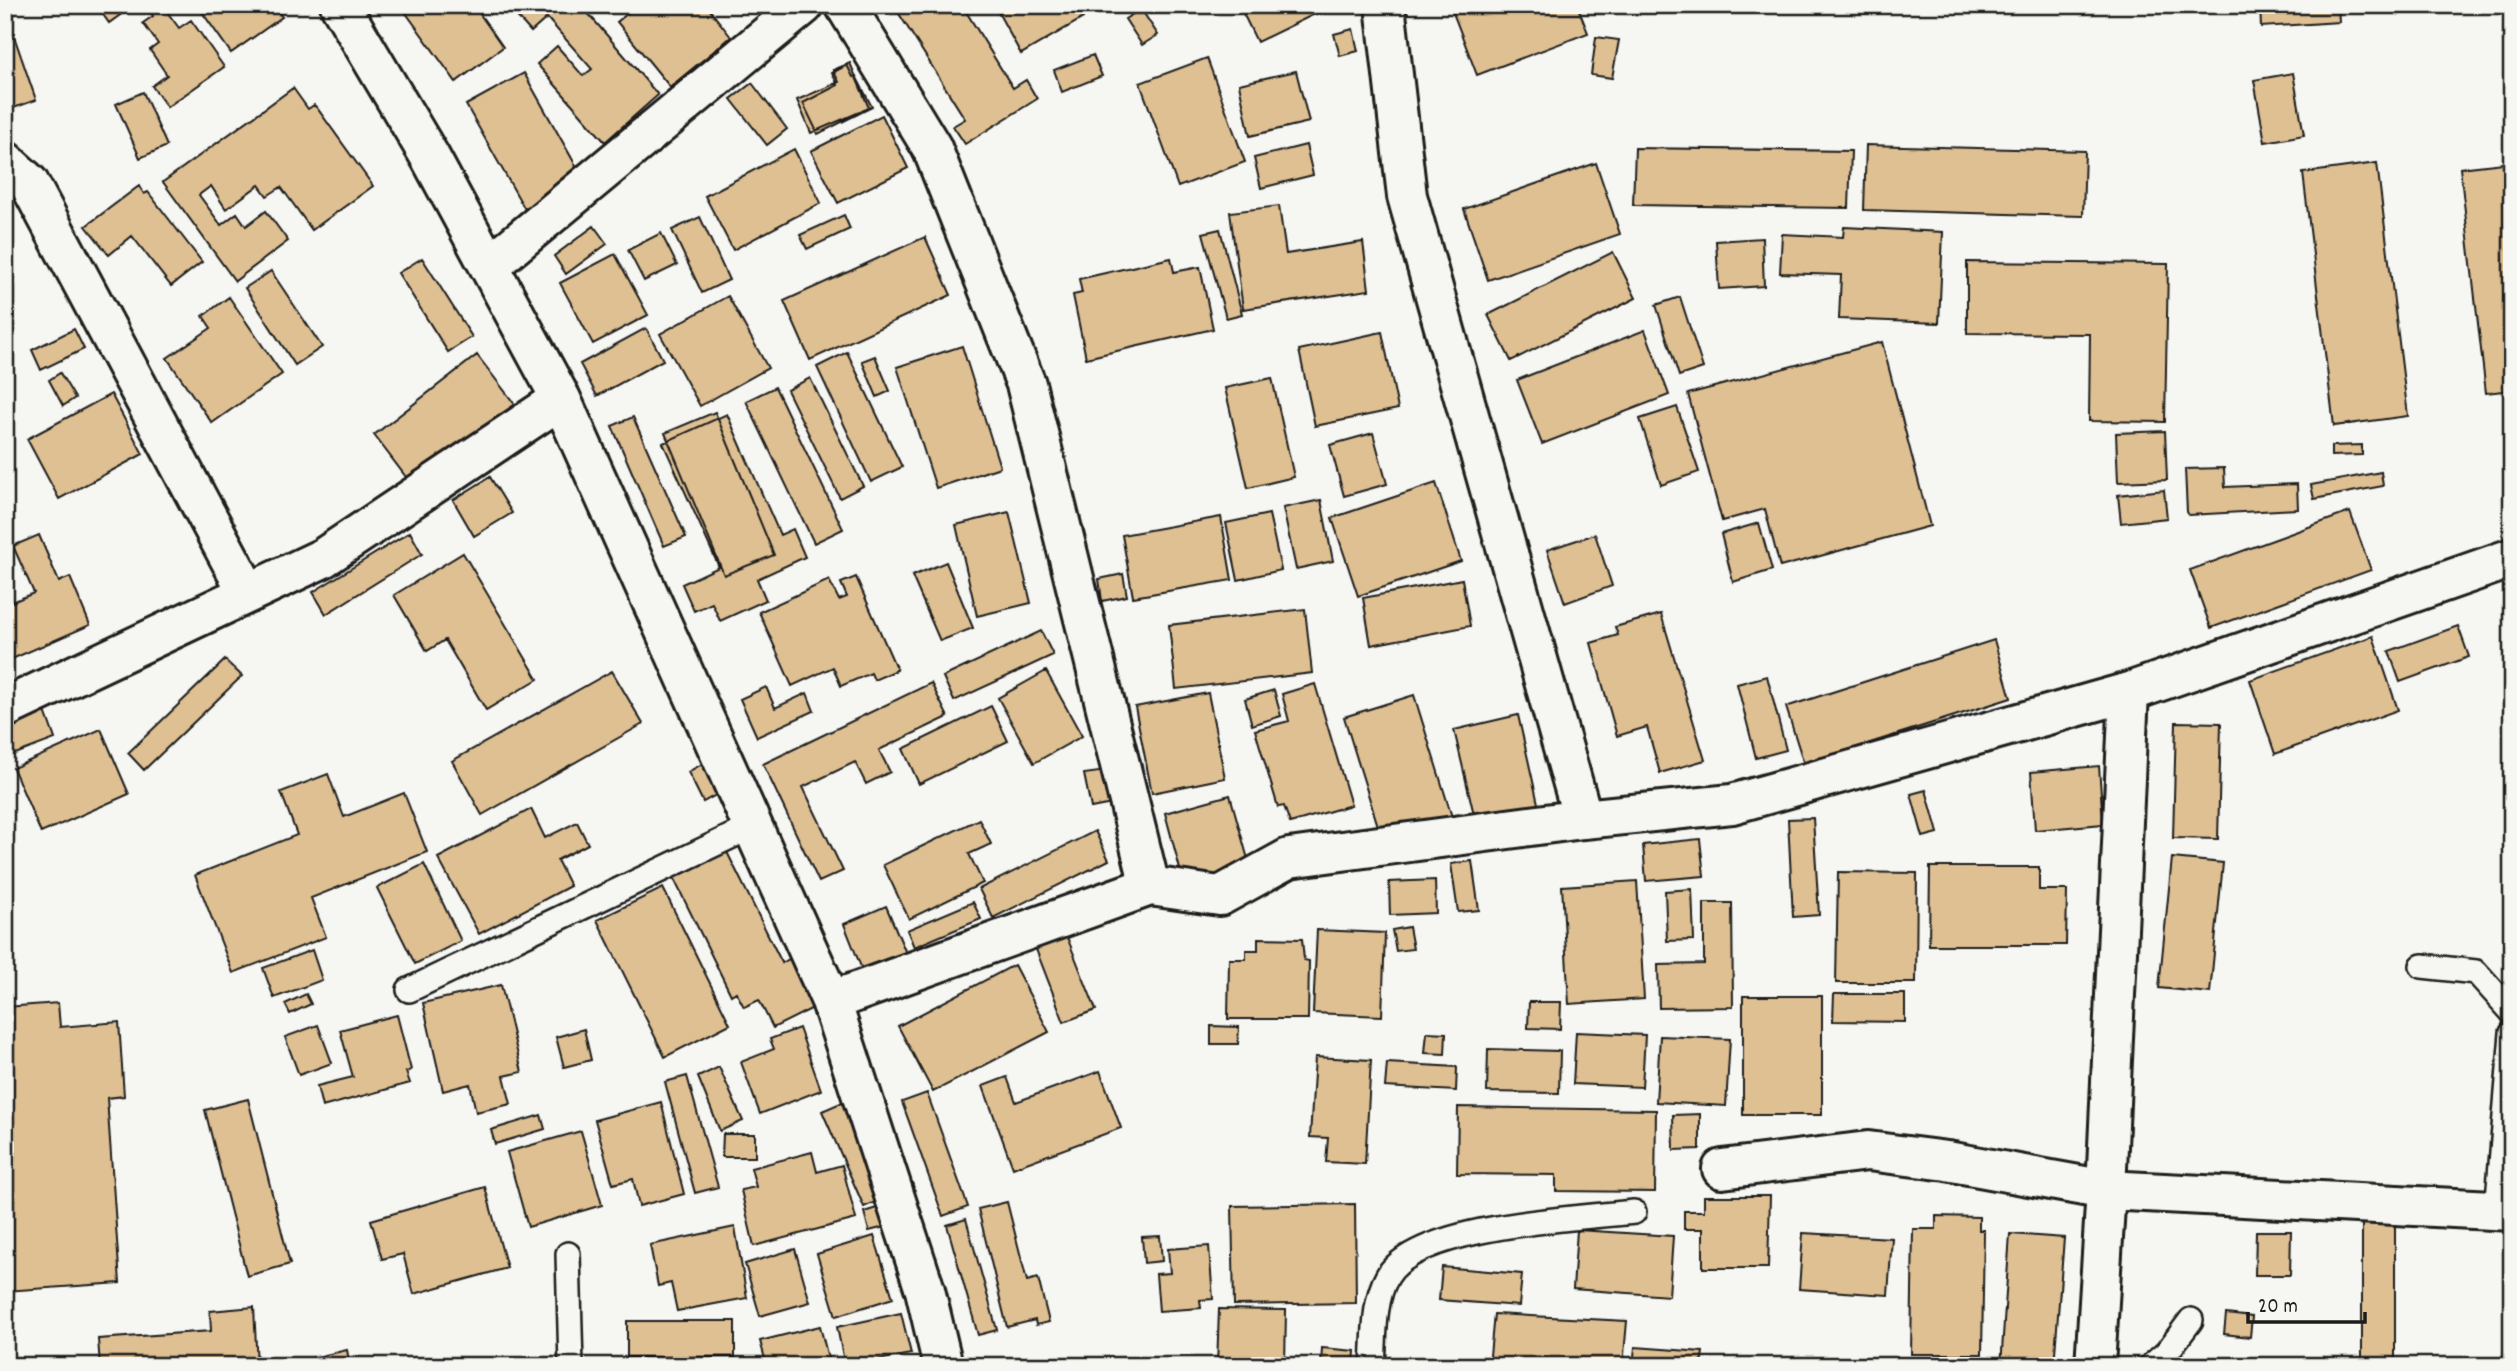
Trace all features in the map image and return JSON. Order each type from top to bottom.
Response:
[{"type":"street","points":[[340,5],[430,157],[561,399],[831,1001],[925,1290],[943,1366]]},
{"type":"street","points":[[489,266],[804,5]]},
{"type":"street","points":[[845,5],[932,148],[1026,384],[1150,886]]},
{"type":"street","points":[[1385,5],[1407,195],[1583,819]]},
{"type":"street","points":[[5,161],[29,183],[248,593]]},
{"type":"street","points":[[5,708],[323,558],[561,399]]},
{"type":"street","points":[[831,1001],[1150,886],[1220,896],[1289,858],[1583,819],[1732,804],[2129,692],[2512,558]]},
{"type":"street","points":[[2095,1366],[2106,1190],[2129,692]]},
{"type":"street","points":[[1723,1169],[1868,1151],[1947,1161],[2106,1190],[2504,1211]]},
{"type":"lane","points":[[409,990],[753,826]]},
{"type":"lane","points":[[2422,966],[2476,972],[2512,1013]]},
{"type":"lane","points":[[2504,1211],[2512,1034]]},
{"type":"lane","points":[[1373,1366],[1377,1309],[1387,1277],[1402,1258],[1446,1239],[1515,1225],[1634,1212]]},
{"type":"lane","points":[[568,1254],[570,1366]]},
{"type":"lane","points":[[2151,1366],[2167,1352],[2191,1320]]},
{"type":"building","points":[[104,5],[134,5],[109,23],[99,9]]},
{"type":"building","points":[[145,5],[162,5],[179,28],[191,20],[224,67],[167,107],[152,86],[167,75],[150,50],[158,44],[143,23],[153,16]]},
{"type":"building","points":[[197,5],[273,5],[282,17],[231,53]]},
{"type":"building","points":[[416,5],[477,5],[475,7],[503,47],[456,82],[406,13]]},
{"type":"building","points":[[520,5],[581,5],[658,95],[605,142],[537,64],[557,46],[583,76],[592,69],[547,18],[531,32],[513,12]]},
{"type":"building","points":[[601,5],[619,5],[608,14]]},
{"type":"building","points":[[638,5],[706,5],[731,37],[670,87],[617,22]]},
{"type":"building","points":[[909,5],[962,5],[1013,88],[1026,80],[1037,99],[965,144],[953,126],[965,119],[898,12]]},
{"type":"building","points":[[994,5],[1076,5],[1083,18],[1021,54]]},
{"type":"building","points":[[1239,5],[1316,5],[1319,12],[1257,42]]},
{"type":"building","points":[[1464,5],[1577,5],[1588,33],[1477,75],[1452,10]]},
{"type":"building","points":[[2260,5],[2338,5],[2339,22],[2261,27]]},
{"type":"building","points":[[2419,5],[2471,5],[2420,9]]},
{"type":"building","points":[[1141,9],[1158,35],[1142,45],[1125,19]]},
{"type":"building","points":[[5,10],[36,100],[5,111]]},
{"type":"building","points":[[1353,29],[1358,51],[1340,56],[1334,34]]},
{"type":"building","points":[[1596,37],[1619,40],[1612,78],[1591,75]]},
{"type":"building","points":[[1093,55],[1102,76],[1062,92],[1054,70]]},
{"type":"building","points":[[1207,58],[1245,162],[1178,187],[1140,83]]},
{"type":"building","points":[[850,63],[869,108],[811,133],[797,100],[839,82],[833,70]]},
{"type":"building","points":[[847,65],[853,77],[856,76],[872,107],[818,134],[803,103],[838,85],[832,73]]},
{"type":"building","points":[[1296,71],[1309,122],[1250,136],[1239,84]]},
{"type":"building","points":[[524,73],[584,180],[527,213],[466,105]]},
{"type":"building","points":[[2293,73],[2304,135],[2265,142],[2254,80]]},
{"type":"building","points":[[752,83],[787,129],[767,145],[731,99]]},
{"type":"building","points":[[293,88],[308,109],[314,105],[317,108],[373,186],[312,230],[281,187],[267,196],[259,185],[226,209],[211,186],[199,195],[221,225],[237,213],[246,226],[266,211],[288,241],[235,281],[163,182]]},
{"type":"building","points":[[143,92],[167,146],[140,158],[116,104]]},
{"type":"building","points":[[882,115],[908,168],[838,203],[811,151]]},
{"type":"building","points":[[1306,145],[1313,175],[1261,188],[1254,158]]},
{"type":"building","points":[[1866,145],[2085,151],[2083,216],[1864,210]]},
{"type":"building","points":[[1635,148],[1851,151],[1849,208],[1633,205]]},
{"type":"building","points":[[794,149],[821,203],[733,250],[705,196]]},
{"type":"building","points":[[2512,162],[2512,390],[2486,393],[2460,168]]},
{"type":"building","points":[[1596,163],[1620,234],[1488,280],[1464,209]]},
{"type":"building","points":[[2377,163],[2408,416],[2334,426],[2303,173]]},
{"type":"building","points":[[139,186],[144,194],[148,192],[202,262],[171,286],[132,236],[109,255],[86,226]]},
{"type":"building","points":[[1279,206],[1286,254],[1363,242],[1369,290],[1243,309],[1230,212]]},
{"type":"building","points":[[844,215],[850,229],[807,249],[800,235]]},
{"type":"building","points":[[700,217],[729,280],[702,293],[672,230]]},
{"type":"building","points":[[594,226],[607,244],[566,274],[554,256]]},
{"type":"building","points":[[1844,227],[1943,232],[1939,323],[1839,319],[1841,275],[1780,273],[1782,234],[1843,237]]},
{"type":"building","points":[[1220,229],[1242,314],[1226,318],[1203,233]]},
{"type":"building","points":[[661,233],[677,265],[644,281],[628,250]]},
{"type":"building","points":[[925,237],[951,295],[810,360],[784,301]]},
{"type":"building","points":[[1762,238],[1764,286],[1719,289],[1716,241]]},
{"type":"building","points":[[1613,252],[1636,298],[1511,361],[1488,315]]},
{"type":"building","points":[[615,254],[648,315],[593,344],[560,283]]},
{"type":"building","points":[[422,258],[472,337],[448,352],[398,273]]},
{"type":"building","points":[[1171,258],[1174,272],[1200,267],[1213,329],[1086,358],[1073,295],[1082,293],[1079,279]]},
{"type":"building","points":[[1967,262],[2168,264],[2165,422],[2089,421],[2090,334],[1967,333]]},
{"type":"building","points":[[271,271],[322,347],[295,365],[245,288]]},
{"type":"building","points":[[728,296],[768,368],[700,406],[660,334]]},
{"type":"building","points":[[229,297],[282,374],[212,423],[167,358],[211,328],[203,316]]},
{"type":"building","points":[[1680,297],[1703,368],[1679,376],[1656,305]]},
{"type":"building","points":[[646,328],[663,360],[597,396],[580,364]]},
{"type":"building","points":[[74,329],[84,349],[41,370],[32,350]]},
{"type":"building","points":[[1645,330],[1669,395],[1542,444],[1517,380]]},
{"type":"building","points":[[1382,332],[1398,409],[1315,426],[1299,350]]},
{"type":"building","points":[[1882,342],[1930,526],[1780,567],[1765,509],[1722,521],[1688,394]]},
{"type":"building","points":[[962,346],[1000,467],[936,488],[897,367]]},
{"type":"building","points":[[847,352],[902,467],[871,482],[817,367]]},
{"type":"building","points":[[477,355],[520,411],[416,490],[374,435]]},
{"type":"building","points":[[875,356],[890,391],[877,397],[862,361]]},
{"type":"building","points":[[60,373],[75,398],[63,406],[49,380]]},
{"type":"building","points":[[810,378],[863,486],[840,498],[787,390]]},
{"type":"building","points":[[1272,378],[1294,477],[1248,488],[1225,388]]},
{"type":"building","points":[[775,387],[843,529],[814,543],[746,401]]},
{"type":"building","points":[[111,394],[143,454],[59,499],[27,439]]},
{"type":"building","points":[[1677,407],[1699,472],[1661,485],[1640,419]]},
{"type":"building","points":[[715,412],[774,555],[724,575],[665,433]]},
{"type":"building","points":[[727,414],[780,535],[793,529],[805,557],[757,579],[766,600],[720,621],[712,603],[694,611],[682,584],[719,567],[663,443]]},
{"type":"building","points":[[633,417],[686,537],[664,546],[612,426]]},
{"type":"building","points":[[2165,431],[2167,480],[2118,482],[2116,433]]},
{"type":"building","points":[[1373,433],[1387,484],[1344,496],[1330,445]]},
{"type":"building","points":[[2362,445],[2362,455],[2331,456],[2331,446]]},
{"type":"building","points":[[2224,468],[2225,487],[2297,484],[2298,509],[2189,515],[2185,469]]},
{"type":"building","points":[[2381,472],[2383,486],[2314,499],[2311,485]]},
{"type":"building","points":[[490,477],[512,513],[474,536],[453,500]]},
{"type":"building","points":[[1436,483],[1461,561],[1358,596],[1332,518]]},
{"type":"building","points":[[2164,490],[2167,518],[2121,523],[2118,495]]},
{"type":"building","points":[[1321,500],[1333,561],[1296,569],[1283,508]]},
{"type":"building","points":[[1009,512],[1031,603],[977,616],[956,525]]},
{"type":"building","points":[[2350,512],[2371,570],[2211,628],[2190,570]]},
{"type":"building","points":[[1269,514],[1281,570],[1238,580],[1226,523]]},
{"type":"building","points":[[1221,517],[1232,580],[1133,597],[1122,535]]},
{"type":"building","points":[[1759,523],[1772,570],[1733,582],[1721,534]]},
{"type":"building","points":[[410,532],[422,554],[326,614],[313,592]]},
{"type":"building","points":[[1595,534],[1612,586],[1565,603],[1547,550]]},
{"type":"building","points":[[39,535],[59,582],[70,577],[90,625],[5,662],[5,605],[34,593],[13,546]]},
{"type":"building","points":[[463,553],[538,679],[486,710],[445,640],[427,651],[394,595]]},
{"type":"building","points":[[946,562],[973,628],[940,641],[912,576]]},
{"type":"building","points":[[1123,574],[1127,596],[1102,601],[1099,579]]},
{"type":"building","points":[[856,577],[897,670],[874,680],[871,673],[841,686],[833,667],[792,686],[759,612],[829,580],[839,600],[847,597],[841,583]]},
{"type":"building","points":[[1462,579],[1470,626],[1371,645],[1363,598]]},
{"type":"building","points":[[1305,609],[1312,673],[1176,689],[1169,625]]},
{"type":"building","points":[[1661,614],[1705,760],[1660,773],[1647,727],[1617,736],[1591,643],[1618,635],[1615,627]]},
{"type":"building","points":[[2458,626],[2469,657],[2400,682],[2389,651]]},
{"type":"building","points":[[1041,631],[1053,655],[954,701],[943,677]]},
{"type":"building","points":[[2373,636],[2398,710],[2275,754],[2250,680]]},
{"type":"building","points":[[1994,640],[2011,698],[1804,764],[1786,707]]},
{"type":"building","points":[[225,660],[242,676],[144,770],[128,753]]},
{"type":"building","points":[[612,671],[643,724],[482,815],[452,761]]},
{"type":"building","points":[[1046,671],[1082,736],[1034,763],[998,698]]},
{"type":"building","points":[[1767,676],[1786,750],[1756,758],[1737,684]]},
{"type":"building","points":[[931,683],[948,717],[879,750],[890,772],[866,784],[855,762],[803,787],[843,871],[819,882],[763,764]]},
{"type":"building","points":[[1315,684],[1351,805],[1290,823],[1284,806],[1278,807],[1255,730],[1289,721],[1282,694]]},
{"type":"building","points":[[766,687],[775,708],[807,693],[814,711],[757,737],[740,699]]},
{"type":"building","points":[[1274,690],[1281,716],[1252,725],[1245,699]]},
{"type":"building","points":[[1208,693],[1225,778],[1152,793],[1135,707]]},
{"type":"building","points":[[1414,695],[1452,817],[1382,839],[1344,717]]},
{"type":"building","points":[[991,706],[1008,741],[919,784],[903,749]]},
{"type":"building","points":[[45,711],[55,739],[10,756],[5,745],[5,726]]},
{"type":"building","points":[[1518,715],[1539,808],[1476,823],[1454,730]]},
{"type":"building","points":[[2176,722],[2221,723],[2218,839],[2173,838]]},
{"type":"building","points":[[101,729],[129,794],[41,833],[13,768]]},
{"type":"building","points":[[706,762],[721,792],[703,802],[688,772]]},
{"type":"building","points":[[2099,766],[2103,824],[2035,830],[2031,772]]},
{"type":"building","points":[[1106,771],[1112,804],[1091,808],[1084,774]]},
{"type":"building","points":[[328,774],[344,817],[404,793],[427,852],[311,898],[326,937],[233,973],[195,875],[297,835],[281,792]]},
{"type":"building","points":[[1926,790],[1938,833],[1923,837],[1911,794]]},
{"type":"building","points":[[1230,795],[1251,870],[1185,888],[1165,813]]},
{"type":"building","points":[[531,809],[545,838],[577,822],[588,844],[557,860],[570,886],[479,934],[438,858]]},
{"type":"building","points":[[1813,818],[1819,915],[1793,917],[1788,819]]},
{"type":"building","points":[[979,819],[991,844],[969,854],[983,883],[909,919],[883,865]]},
{"type":"building","points":[[1095,831],[1109,860],[993,918],[979,889]]},
{"type":"building","points":[[1700,839],[1704,876],[1646,881],[1643,845]]},
{"type":"building","points":[[726,850],[782,963],[796,955],[817,1006],[773,1028],[759,1000],[744,1007],[736,992],[731,995],[673,877]]},
{"type":"building","points":[[2172,858],[2223,863],[2210,993],[2159,988]]},
{"type":"building","points":[[1472,861],[1479,910],[1458,912],[1451,864]]},
{"type":"building","points":[[424,864],[461,941],[415,964],[377,888]]},
{"type":"building","points":[[1930,867],[2039,867],[2039,890],[2067,890],[2066,945],[1929,945]]},
{"type":"building","points":[[1838,872],[1917,873],[1916,983],[1836,983]]},
{"type":"building","points":[[1435,880],[1436,913],[1390,915],[1389,882]]},
{"type":"building","points":[[1637,881],[1644,999],[1569,1004],[1562,886]]},
{"type":"building","points":[[663,888],[730,1024],[665,1057],[597,920]]},
{"type":"building","points":[[1692,889],[1694,940],[1667,941],[1665,891]]},
{"type":"building","points":[[973,902],[981,919],[914,947],[907,930]]},
{"type":"building","points":[[1704,903],[1732,903],[1733,1007],[1659,1008],[1658,965],[1704,964]]},
{"type":"building","points":[[886,906],[906,953],[863,972],[844,924]]},
{"type":"building","points":[[1409,927],[1413,949],[1396,951],[1392,930]]},
{"type":"building","points":[[1317,930],[1385,933],[1382,1016],[1313,1013]]},
{"type":"building","points":[[1065,932],[1096,1010],[1064,1022],[1034,944]]},
{"type":"building","points":[[1258,938],[1302,939],[1304,960],[1309,961],[1308,1019],[1228,1019],[1229,959],[1246,959],[1246,950],[1258,950]]},
{"type":"building","points":[[312,950],[322,980],[274,998],[263,968]]},
{"type":"building","points":[[1014,965],[1049,1032],[933,1092],[898,1026]]},
{"type":"building","points":[[501,985],[522,1072],[504,1076],[511,1104],[476,1112],[470,1084],[443,1091],[423,1003]]},
{"type":"building","points":[[306,994],[311,1004],[290,1014],[285,1004]]},
{"type":"building","points":[[1834,994],[1905,994],[1905,1022],[1833,1021]]},
{"type":"building","points":[[1743,996],[1822,996],[1822,1115],[1743,1115]]},
{"type":"building","points":[[1529,1002],[1561,1002],[1560,1029],[1528,1028]]},
{"type":"building","points":[[58,1003],[60,1027],[119,1022],[124,1096],[107,1098],[120,1283],[5,1291],[6,1007]]},
{"type":"building","points":[[397,1015],[411,1070],[406,1072],[410,1083],[322,1107],[317,1086],[353,1077],[340,1030]]},
{"type":"building","points":[[318,1025],[332,1063],[299,1075],[285,1037]]},
{"type":"building","points":[[1211,1026],[1239,1027],[1238,1044],[1211,1044]]},
{"type":"building","points":[[799,1028],[821,1090],[760,1114],[741,1062],[774,1049],[770,1039]]},
{"type":"building","points":[[584,1029],[591,1060],[564,1067],[556,1037]]},
{"type":"building","points":[[1427,1032],[1446,1033],[1445,1054],[1425,1053]]},
{"type":"building","points":[[1576,1032],[1645,1035],[1642,1087],[1573,1084]]},
{"type":"building","points":[[1660,1036],[1730,1039],[1726,1106],[1656,1102]]},
{"type":"building","points":[[1488,1049],[1560,1051],[1559,1093],[1487,1092]]},
{"type":"building","points":[[1315,1057],[1371,1060],[1365,1164],[1326,1162],[1328,1138],[1310,1137]]},
{"type":"building","points":[[1387,1063],[1457,1067],[1456,1091],[1385,1087]]},
{"type":"building","points":[[719,1067],[743,1121],[720,1131],[698,1077]]},
{"type":"building","points":[[1100,1071],[1121,1128],[1013,1168],[983,1086],[1007,1077],[1016,1102]]},
{"type":"building","points":[[687,1076],[718,1187],[695,1193],[665,1082]]},
{"type":"building","points":[[927,1093],[968,1207],[943,1216],[902,1102]]},
{"type":"building","points":[[248,1099],[290,1264],[247,1276],[205,1110]]},
{"type":"building","points":[[845,1101],[887,1197],[864,1207],[822,1111]]},
{"type":"building","points":[[661,1102],[684,1194],[639,1206],[633,1179],[613,1184],[595,1120]]},
{"type":"building","points":[[1458,1107],[1656,1110],[1655,1192],[1556,1191],[1556,1175],[1457,1174]]},
{"type":"building","points":[[1700,1114],[1700,1149],[1674,1150],[1673,1115]]},
{"type":"building","points":[[541,1115],[545,1129],[495,1144],[491,1130]]},
{"type":"building","points":[[581,1131],[602,1205],[528,1227],[507,1152]]},
{"type":"building","points":[[723,1134],[755,1134],[755,1157],[722,1157]]},
{"type":"building","points":[[812,1152],[817,1172],[842,1165],[856,1219],[754,1246],[741,1190],[756,1187],[751,1168]]},
{"type":"building","points":[[485,1187],[507,1268],[414,1294],[403,1254],[382,1259],[371,1220]]},
{"type":"building","points":[[1704,1196],[1770,1196],[1768,1268],[1703,1268],[1703,1229],[1684,1229],[1684,1211],[1704,1211]]},
{"type":"building","points":[[1007,1202],[1027,1281],[1038,1278],[1049,1322],[1036,1325],[1035,1320],[1007,1327],[978,1209]]},
{"type":"building","points":[[1355,1204],[1356,1303],[1234,1305],[1232,1206]]},
{"type":"building","points":[[880,1207],[885,1227],[869,1231],[864,1212]]},
{"type":"building","points":[[1936,1216],[1979,1217],[1979,1230],[1984,1230],[1982,1354],[1911,1354],[1913,1229],[1936,1229]]},
{"type":"building","points":[[966,1219],[997,1330],[978,1335],[947,1225]]},
{"type":"building","points":[[2362,1221],[2395,1221],[2395,1366],[2362,1366]]},
{"type":"building","points":[[735,1227],[747,1298],[677,1311],[671,1283],[658,1286],[650,1245]]},
{"type":"building","points":[[1577,1230],[1673,1236],[1669,1296],[1573,1289]]},
{"type":"building","points":[[2256,1231],[2291,1231],[2290,1275],[2255,1275]]},
{"type":"building","points":[[1803,1233],[1892,1238],[1888,1295],[1799,1289]]},
{"type":"building","points":[[2010,1234],[2064,1238],[2054,1366],[2001,1366]]},
{"type":"building","points":[[874,1236],[893,1298],[836,1316],[817,1254]]},
{"type":"building","points":[[1160,1236],[1162,1261],[1144,1263],[1142,1237]]},
{"type":"building","points":[[1209,1246],[1213,1299],[1200,1300],[1201,1308],[1159,1311],[1156,1274],[1170,1273],[1168,1249]]},
{"type":"building","points":[[795,1249],[810,1302],[760,1316],[745,1264]]},
{"type":"building","points":[[2512,1250],[2512,1304],[2510,1304]]},
{"type":"building","points":[[1442,1267],[1522,1274],[1519,1306],[1439,1300]]},
{"type":"building","points":[[254,1307],[257,1366],[100,1366],[98,1339],[211,1331],[210,1311]]},
{"type":"building","points":[[1219,1309],[1286,1310],[1285,1366],[1217,1366]]},
{"type":"building","points":[[901,1313],[911,1354],[845,1366],[837,1327]]},
{"type":"building","points":[[1494,1314],[1627,1321],[1623,1366],[1489,1366]]},
{"type":"building","points":[[2226,1314],[2252,1317],[2250,1337],[2224,1334]]},
{"type":"building","points":[[627,1321],[735,1321],[735,1357],[627,1357]]},
{"type":"building","points":[[820,1326],[830,1366],[767,1366],[760,1341]]},
{"type":"building","points":[[1635,1347],[1703,1352],[1701,1366],[1633,1366]]},
{"type":"building","points":[[1322,1348],[1355,1351],[1354,1366],[1321,1366]]},
{"type":"building","points":[[347,1350],[350,1366],[314,1366],[312,1358]]}]
